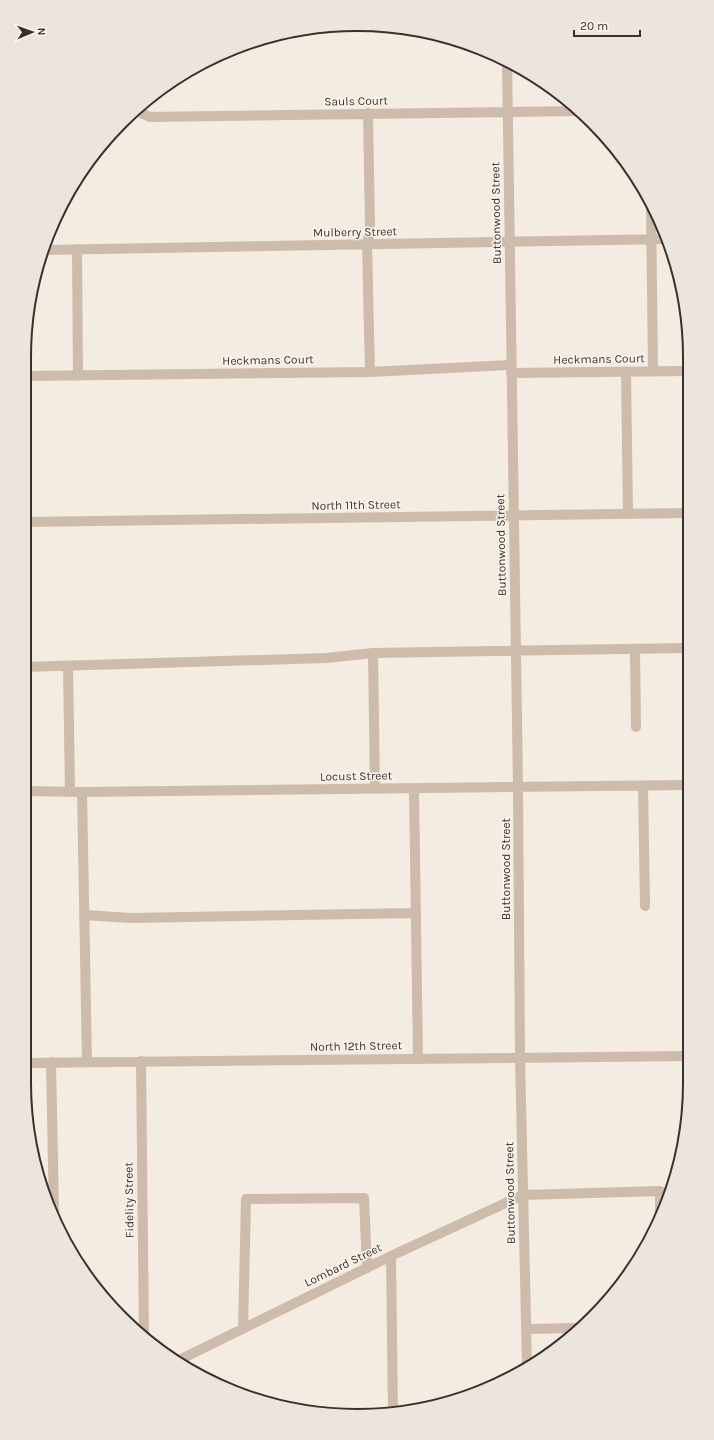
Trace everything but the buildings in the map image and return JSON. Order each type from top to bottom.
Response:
[{"type":"street","name":"Buttonwood Street","points":[[507,68],[518,787],[520,1058],[527,1361]]},
{"type":"street","name":"Sauls Court","points":[[141,113],[150,117],[571,111]]},
{"type":"street","points":[[368,113],[370,228],[367,245],[370,372]]},
{"type":"street","points":[[651,217],[653,371]]},
{"type":"street","name":"Mulberry Street","points":[[49,250],[661,239]]},
{"type":"street","points":[[77,249],[78,376]]},
{"type":"street","name":"Heckmans Court","points":[[31,376],[511,369],[626,372],[683,371]]},
{"type":"street","points":[[626,372],[628,514]]},
{"type":"street","name":"North 11th Street","points":[[31,522],[683,513]]},
{"type":"street","points":[[31,667],[326,658],[373,653],[516,652],[683,648]]},
{"type":"street","points":[[635,649],[636,727]]},
{"type":"street","points":[[373,653],[375,788]]},
{"type":"street","points":[[68,666],[70,792]]},
{"type":"street","name":"Locust Street","points":[[31,791],[82,792],[683,785]]},
{"type":"street","points":[[643,786],[645,906]]},
{"type":"street","points":[[414,788],[418,1059]]},
{"type":"street","points":[[82,792],[87,1062]]},
{"type":"street","points":[[85,915],[131,918],[416,914]]},
{"type":"street","name":"North 12th Street","points":[[31,1062],[683,1056]]},
{"type":"street","name":"Fidelity Street","points":[[141,1061],[142,1328]]},
{"type":"street","points":[[52,1062],[54,1203]]},
{"type":"street","points":[[523,1195],[664,1194]]},
{"type":"street","name":"Lombard Street","points":[[184,1359],[391,1256],[523,1195]]},
{"type":"street","points":[[243,1329],[246,1199],[364,1198],[367,1268]]},
{"type":"street","points":[[391,1256],[393,1407]]},
{"type":"street","points":[[527,1329],[572,1328]]}]
